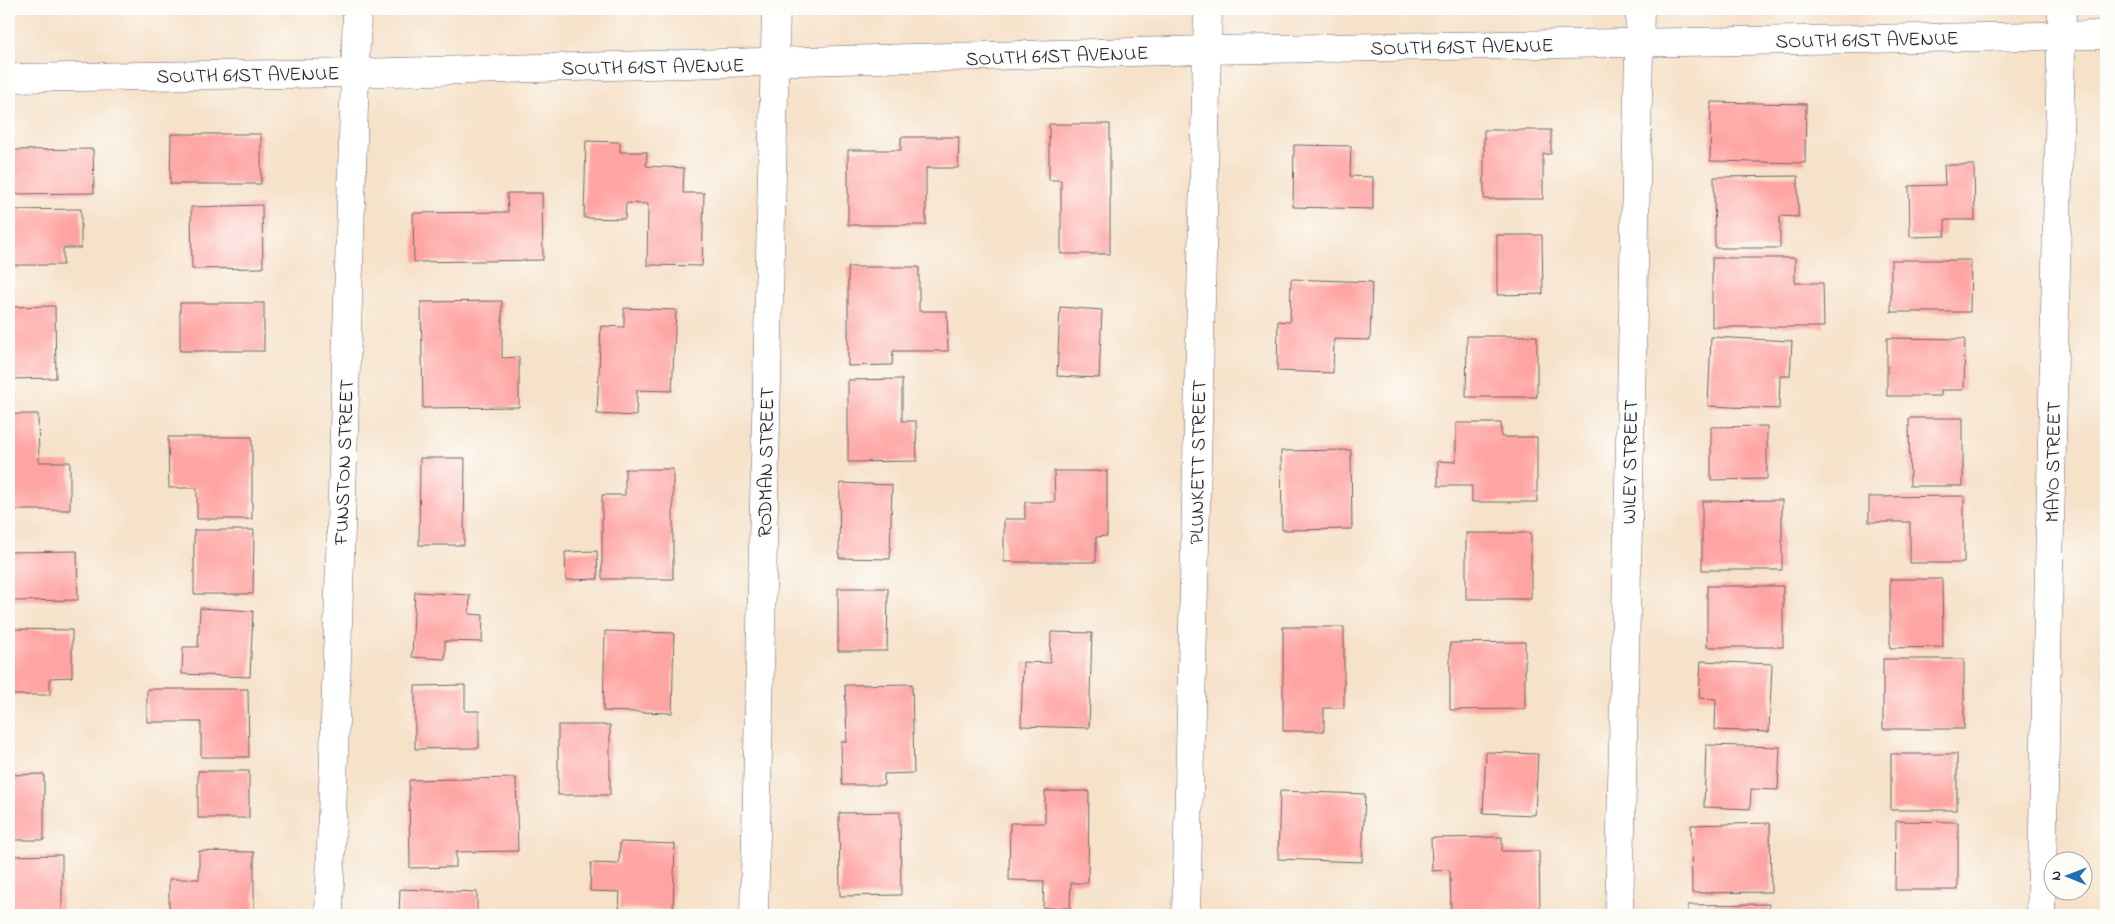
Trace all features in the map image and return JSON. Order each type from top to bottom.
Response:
[{"type":"street","name":"FUNSTON STREET","points":[[329,915],[357,9]]},
{"type":"street","name":"RODMAN STREET","points":[[754,915],[776,9]]},
{"type":"street","name":"PLUNKETT STREET","points":[[1186,915],[1208,9]]},
{"type":"street","name":"WILEY STREET","points":[[1619,915],[1640,9]]},
{"type":"street","name":"SOUTH 61ST AVENUE","points":[[9,78],[356,73],[1207,50],[1639,43],[2062,22],[2106,34]]},
{"type":"street","name":"MAYO STREET","points":[[2041,915],[2062,22]]},
{"type":"building","points":[[1711,102],[1806,104],[1805,163],[1710,161]]},
{"type":"building","points":[[1049,124],[1110,124],[1110,254],[1061,254],[1061,180],[1049,180]]},
{"type":"building","points":[[1484,130],[1551,130],[1551,154],[1543,154],[1543,199],[1484,199]]},
{"type":"building","points":[[171,134],[261,134],[261,184],[170,184]]},
{"type":"building","points":[[901,137],[959,137],[958,168],[926,168],[926,225],[848,225],[848,150],[901,150]]},
{"type":"building","points":[[586,141],[620,142],[620,152],[647,152],[646,166],[684,168],[683,193],[704,193],[702,266],[647,265],[648,204],[626,203],[625,219],[584,218]]},
{"type":"building","points":[[1294,145],[1351,146],[1350,176],[1373,177],[1373,209],[1293,207]]},
{"type":"building","points":[[93,149],[94,193],[9,194],[9,150]]},
{"type":"building","points":[[1944,165],[1974,165],[1975,220],[1945,220],[1945,236],[1910,237],[1909,186],[1945,185]]},
{"type":"building","points":[[1798,176],[1798,217],[1780,216],[1780,248],[1715,248],[1714,177]]},
{"type":"building","points":[[507,193],[542,193],[543,260],[414,262],[413,213],[508,212]]},
{"type":"building","points":[[262,205],[263,268],[192,269],[191,207]]},
{"type":"building","points":[[81,209],[81,248],[63,248],[63,265],[9,265],[9,210]]},
{"type":"building","points":[[1497,235],[1542,235],[1543,294],[1497,295]]},
{"type":"building","points":[[1712,258],[1795,258],[1795,283],[1823,283],[1824,327],[1712,327]]},
{"type":"building","points":[[1891,260],[1971,260],[1970,312],[1891,312]]},
{"type":"building","points":[[848,267],[919,267],[919,311],[947,311],[948,351],[893,351],[892,365],[848,366]]},
{"type":"building","points":[[1291,279],[1372,282],[1370,340],[1334,339],[1333,373],[1277,371],[1278,321],[1290,322]]},
{"type":"building","points":[[502,301],[502,358],[519,357],[519,407],[423,408],[421,302]]},
{"type":"building","points":[[180,303],[264,303],[264,351],[180,351]]},
{"type":"building","points":[[55,306],[56,378],[9,379],[9,307]]},
{"type":"building","points":[[1060,307],[1102,310],[1099,378],[1057,376]]},
{"type":"building","points":[[624,308],[676,310],[672,391],[637,390],[636,416],[597,414],[601,326],[624,327]]},
{"type":"building","points":[[1467,336],[1537,336],[1537,397],[1466,397]]},
{"type":"building","points":[[1711,337],[1792,341],[1790,376],[1780,376],[1779,409],[1708,406]]},
{"type":"building","points":[[1887,338],[1965,339],[1964,390],[1941,390],[1941,396],[1887,396]]},
{"type":"building","points":[[902,379],[902,421],[916,421],[917,461],[848,462],[848,380]]},
{"type":"building","points":[[9,414],[38,414],[39,462],[70,462],[70,510],[9,510]]},
{"type":"building","points":[[1909,418],[1963,418],[1963,486],[1910,486]]},
{"type":"building","points":[[1456,423],[1501,423],[1501,437],[1537,437],[1537,502],[1472,502],[1472,486],[1438,486],[1438,461],[1456,462]]},
{"type":"building","points":[[1767,426],[1767,479],[1711,480],[1711,427]]},
{"type":"building","points":[[168,437],[252,437],[252,519],[197,519],[197,488],[169,488]]},
{"type":"building","points":[[1351,450],[1352,529],[1282,530],[1281,451]]},
{"type":"building","points":[[420,458],[465,458],[464,545],[419,545]]},
{"type":"building","points":[[625,469],[673,469],[673,579],[602,579],[602,495],[625,495]]},
{"type":"building","points":[[1054,471],[1107,471],[1107,536],[1096,537],[1096,562],[1004,562],[1004,519],[1025,519],[1025,502],[1055,502]]},
{"type":"building","points":[[840,483],[892,485],[890,559],[839,558]]},
{"type":"building","points":[[1964,496],[1964,563],[1910,563],[1910,522],[1869,522],[1869,497]]},
{"type":"building","points":[[1782,500],[1782,570],[1702,570],[1702,501]]},
{"type":"building","points":[[194,530],[254,530],[253,594],[194,594]]},
{"type":"building","points":[[1466,533],[1531,533],[1531,599],[1466,599]]},
{"type":"building","points":[[77,551],[78,600],[9,601],[9,552]]},
{"type":"building","points":[[597,551],[598,579],[566,580],[565,552]]},
{"type":"building","points":[[1890,579],[1942,579],[1943,647],[1890,648]]},
{"type":"building","points":[[1707,586],[1783,586],[1783,647],[1707,647]]},
{"type":"building","points":[[838,588],[888,588],[887,651],[838,651]]},
{"type":"building","points":[[415,592],[470,595],[469,614],[483,615],[482,642],[445,641],[445,659],[412,657]]},
{"type":"building","points":[[2104,606],[2106,606],[2106,686],[2104,686]]},
{"type":"building","points":[[200,608],[253,611],[250,677],[182,674],[183,647],[198,647]]},
{"type":"building","points":[[1283,627],[1344,627],[1344,708],[1324,708],[1324,731],[1283,731]]},
{"type":"building","points":[[9,629],[72,630],[72,677],[50,678],[50,695],[9,695]]},
{"type":"building","points":[[605,631],[674,633],[672,713],[603,711]]},
{"type":"building","points":[[1051,632],[1092,633],[1089,728],[1021,726],[1023,662],[1050,663]]},
{"type":"building","points":[[1525,642],[1525,709],[1450,710],[1450,643]]},
{"type":"building","points":[[1883,659],[1964,659],[1964,729],[1883,729]]},
{"type":"building","points":[[1701,661],[1772,664],[1769,732],[1715,730],[1716,699],[1699,698]]},
{"type":"building","points":[[912,684],[914,773],[884,774],[884,785],[842,785],[841,742],[847,742],[845,685]]},
{"type":"building","points":[[465,685],[465,711],[479,711],[479,748],[415,749],[415,686]]},
{"type":"building","points":[[147,689],[248,689],[249,757],[201,757],[201,722],[147,722]]},
{"type":"building","points":[[558,725],[610,725],[610,795],[558,795]]},
{"type":"building","points":[[1706,745],[1780,747],[1778,790],[1751,789],[1750,809],[1704,807]]},
{"type":"building","points":[[1486,752],[1538,754],[1535,815],[1483,813]]},
{"type":"building","points":[[1891,754],[1957,754],[1957,810],[1891,810]]},
{"type":"building","points":[[198,771],[249,771],[249,818],[198,818]]},
{"type":"building","points":[[44,774],[44,840],[9,840],[9,775]]},
{"type":"building","points":[[516,778],[518,851],[456,852],[456,867],[410,868],[409,780]]},
{"type":"building","points":[[1045,791],[1089,791],[1088,883],[1071,883],[1070,908],[1043,908],[1044,881],[1009,880],[1010,823],[1045,823]]},
{"type":"building","points":[[1280,791],[1365,794],[1362,862],[1278,859]]},
{"type":"building","points":[[900,812],[901,895],[840,896],[839,813]]},
{"type":"building","points":[[1896,821],[1958,822],[1958,890],[1895,890]]},
{"type":"building","points":[[1770,823],[1771,892],[1692,893],[1691,825]]},
{"type":"building","points":[[1502,837],[1502,851],[1539,851],[1540,910],[1451,912],[1450,870],[1432,871],[1431,838]]},
{"type":"building","points":[[620,842],[675,844],[673,910],[619,909],[620,892],[590,891],[591,863],[619,864]]},
{"type":"building","points":[[199,851],[254,852],[254,915],[169,915],[169,879],[199,879]]},
{"type":"building","points":[[62,855],[62,915],[9,915],[9,856]]},
{"type":"building","points":[[400,889],[477,892],[477,915],[399,915]]},
{"type":"building","points":[[1769,904],[1769,915],[1688,915],[1688,905]]}]
